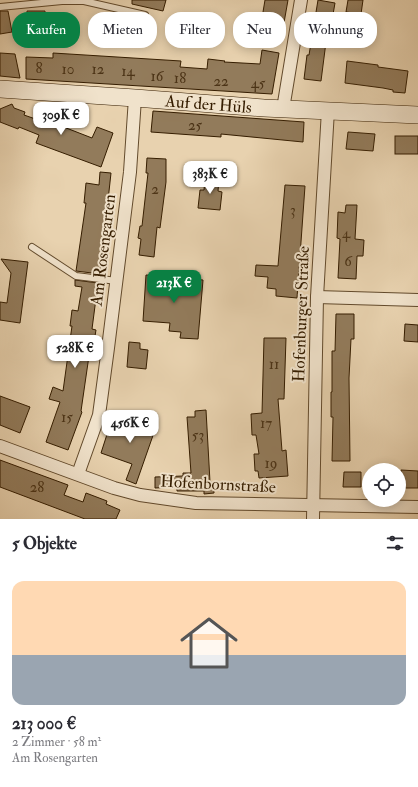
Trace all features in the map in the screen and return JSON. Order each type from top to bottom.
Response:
[{"type":"street","points":[[283,109],[301,0]]},
{"type":"street","name":"Auf der Hüls","points":[[0,89],[283,109],[418,115]]},
{"type":"street","name":"Am Rosengarten","points":[[78,474],[99,415],[130,172],[135,98]]},
{"type":"street","name":"Hofenburger Straße","points":[[313,519],[317,297],[328,110]]},
{"type":"street","points":[[317,297],[418,300]]},
{"type":"street","name":"Hofenbornstraße","points":[[0,446],[114,488],[166,500],[196,503],[418,507]]},
{"type":"lane","points":[[0,7],[62,1],[84,1],[132,12]]},
{"type":"lane","points":[[32,246],[76,276],[117,281]]},
{"type":"building","points":[[132,0],[166,0],[163,11],[132,4]]},
{"type":"building","points":[[265,0],[288,0],[286,12],[263,12]]},
{"type":"building","points":[[318,0],[335,3],[333,12],[316,12]]},
{"type":"building","points":[[348,0],[363,0],[361,12],[346,12]]},
{"type":"building","points":[[0,11],[8,11],[12,32],[0,34]]},
{"type":"building","points":[[27,11],[45,11],[45,12]]},
{"type":"building","points":[[310,48],[325,48],[321,81],[304,79],[307,55],[309,55]]},
{"type":"building","points":[[262,50],[279,53],[272,94],[26,79],[26,57],[53,58],[53,53],[181,61],[180,67],[207,69],[208,59],[225,61],[224,62],[260,64]]},
{"type":"building","points":[[0,53],[15,54],[20,78],[0,76]]},
{"type":"building","points":[[347,61],[408,71],[405,93],[393,92],[393,90],[383,88],[345,83]]},
{"type":"building","points":[[12,104],[14,108],[25,112],[24,115],[44,122],[45,118],[57,122],[56,124],[92,138],[97,127],[113,133],[101,167],[36,143],[39,135],[19,127],[18,129],[0,122],[0,109]]},
{"type":"building","points":[[153,111],[304,122],[303,142],[221,134],[221,137],[151,132]]},
{"type":"building","points":[[348,132],[375,134],[373,151],[346,149]]},
{"type":"building","points":[[395,136],[418,136],[418,154],[395,154]]},
{"type":"building","points":[[147,158],[166,159],[166,182],[160,228],[157,227],[154,257],[139,255],[141,239],[138,238],[140,226],[142,226],[148,173],[146,173]]},
{"type":"building","points":[[100,172],[111,173],[100,274],[76,271],[86,203],[84,203],[86,183],[99,185]]},
{"type":"building","points":[[205,178],[219,179],[218,191],[222,192],[220,210],[198,208],[200,190],[204,190]]},
{"type":"building","points":[[285,185],[305,186],[297,298],[276,296],[276,289],[267,288],[268,277],[255,276],[256,265],[278,266]]},
{"type":"building","points":[[346,205],[357,205],[355,239],[364,240],[363,256],[357,256],[356,279],[338,278],[340,239],[337,238],[338,212],[345,213]]},
{"type":"building","points":[[1,259],[28,262],[20,323],[0,320],[0,302],[7,303],[11,273]]},
{"type":"building","points":[[146,275],[203,280],[198,339],[180,338],[181,332],[169,331],[170,323],[143,321]]},
{"type":"building","points":[[75,280],[98,283],[92,329],[96,330],[94,342],[91,342],[82,412],[68,450],[46,442],[60,402],[49,399],[53,387],[63,391],[72,326],[70,326],[72,310],[78,311],[82,287],[75,286]]},
{"type":"building","points":[[336,314],[354,314],[354,339],[351,339],[349,378],[350,461],[332,461],[332,351],[335,351]]},
{"type":"building","points":[[405,324],[418,325],[418,342],[404,341]]},
{"type":"building","points":[[264,338],[286,338],[284,399],[278,399],[282,451],[286,450],[288,476],[259,478],[258,471],[255,471],[254,454],[259,454],[256,435],[252,435],[251,414],[262,413]]},
{"type":"building","points":[[129,342],[140,343],[140,349],[148,350],[146,369],[127,367]]},
{"type":"building","points":[[0,396],[30,407],[20,433],[0,425]]},
{"type":"building","points":[[206,410],[210,482],[214,482],[214,493],[204,494],[204,491],[177,491],[177,487],[155,488],[155,477],[183,476],[183,473],[191,473],[187,417],[195,417],[195,411]]},
{"type":"building","points":[[128,414],[129,424],[147,420],[157,424],[136,484],[126,480],[132,464],[101,453],[110,425],[117,427],[117,416]]},
{"type":"building","points":[[0,460],[68,485],[64,495],[83,502],[86,493],[107,501],[106,504],[120,510],[116,519],[85,519],[0,487]]},
{"type":"building","points":[[406,470],[418,471],[418,488],[406,488]]},
{"type":"building","points":[[344,472],[361,472],[361,487],[343,487]]}]
